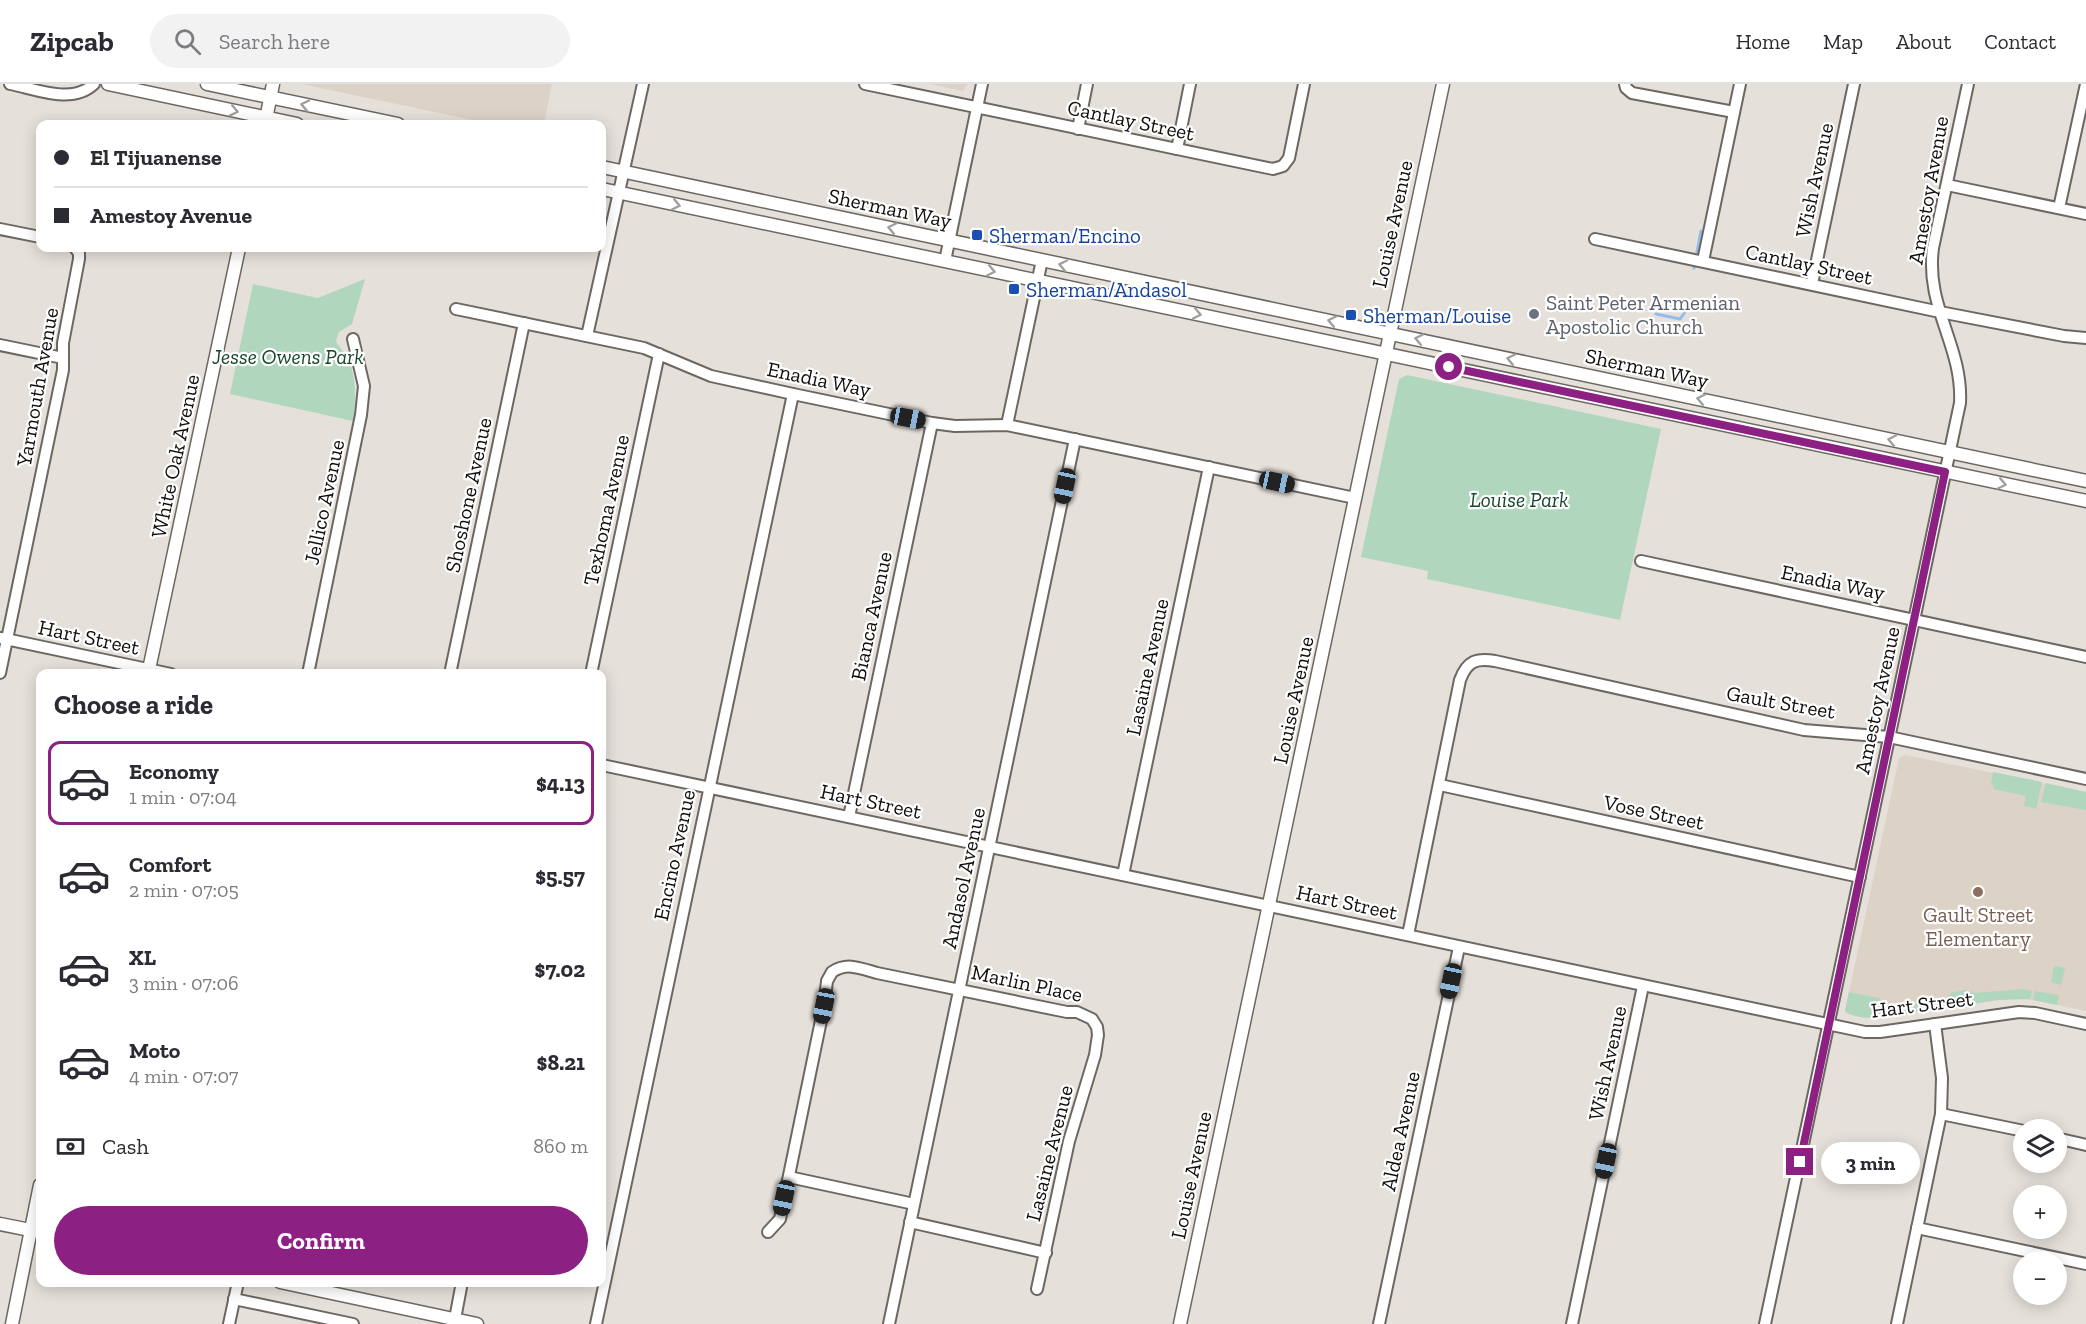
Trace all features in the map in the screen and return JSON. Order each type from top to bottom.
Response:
[{"type":"main road","points":[[108,84],[127,86],[261,120]]},
{"type":"main road","points":[[207,84],[378,120]]},
{"type":"main road","points":[[265,120],[273,84]]},
{"type":"main road","name":"Louise Avenue","points":[[1180,1324],[1443,84]]},
{"type":"main road","name":"Sherman Way","points":[[606,168],[2086,481]]},
{"type":"main road","name":"Sherman Way","points":[[606,190],[2086,501]]},
{"type":"main road","name":"White Oak Avenue","points":[[149,669],[238,252]]},
{"type":"main road","points":[[0,1224],[36,1231],[12,1324]]},
{"type":"main road","points":[[320,1287],[477,1324]]},
{"type":"street","points":[[10,84],[66,96],[86,91],[94,84]]},
{"type":"street","points":[[588,336],[643,84]]},
{"type":"street","name":"Cantlay Street","points":[[866,84],[1273,170],[1283,166],[1289,158],[1304,84]]},
{"type":"street","points":[[945,261],[982,84]]},
{"type":"street","points":[[1078,129],[1087,84]]},
{"type":"street","points":[[1177,149],[1191,84]]},
{"type":"street","points":[[1703,261],[1740,84]]},
{"type":"street","name":"Wish Avenue","points":[[1812,284],[1854,84]]},
{"type":"street","name":"Amestoy Avenue","points":[[1766,1324],[1945,472],[1960,391],[1955,356],[1933,289],[1932,263],[1968,84]]},
{"type":"street","points":[[2059,208],[2086,84]]},
{"type":"street","points":[[1626,86],[1632,93],[1734,112]]},
{"type":"street","points":[[1947,185],[2086,214]]},
{"type":"street","points":[[0,229],[36,236]]},
{"type":"street","name":"Cantlay Street","points":[[1595,239],[1940,312],[2064,336],[2086,338]]},
{"type":"street","name":"Yarmouth Avenue","points":[[0,673],[4,638],[63,370],[63,343],[79,259],[77,252]]},
{"type":"street","points":[[1007,425],[1042,260]]},
{"type":"street","name":"Enadia Way","points":[[456,309],[644,348],[711,376],[793,394],[932,423],[955,426],[1007,425],[1355,498]]},
{"type":"street","name":"Shoshone Avenue","points":[[451,669],[524,324]]},
{"type":"street","name":"Jellico Avenue","points":[[309,669],[362,409],[364,386],[353,339]]},
{"type":"street","points":[[0,345],[63,358]]},
{"type":"street","name":"Texhoma Avenue","points":[[592,669],[659,354]]},
{"type":"street","name":"Encino Avenue","points":[[606,1276],[708,786],[793,394]]},
{"type":"street","name":"Bianca Avenue","points":[[849,817],[932,423]]},
{"type":"street","name":"Andasol Avenue","points":[[888,1324],[1075,439]]},
{"type":"street","name":"Lasaine Avenue","points":[[1123,875],[1209,467]]},
{"type":"street","name":"Enadia Way","points":[[1641,561],[2086,657]]},
{"type":"street","name":"Hart Street","points":[[4,638],[140,669]]},
{"type":"street","name":"Gault Street","points":[[1440,785],[1460,680],[1467,666],[1478,659],[1804,730],[1889,737],[2086,779]]},
{"type":"street","name":"Hart Street","points":[[606,766],[1872,1033],[2019,1011],[2086,1024]]},
{"type":"street","points":[[1408,935],[1440,785]]},
{"type":"street","name":"Vose Street","points":[[1440,785],[1860,877]]},
{"type":"street","name":"Aldea Avenue","points":[[1379,1324],[1459,947]]},
{"type":"street","name":"Marlin Place","points":[[789,1177],[827,981],[832,972],[839,968],[846,965],[856,966],[877,973],[1067,1012],[1077,1011],[1092,1019],[1097,1027]]},
{"type":"street","name":"Wish Avenue","points":[[1572,1324],[1643,986]]},
{"type":"street","points":[[1897,1324],[1941,1114],[1942,1078],[1935,1024]]},
{"type":"street","name":"Lasaine Avenue","points":[[1037,1289],[1069,1141],[1095,1055],[1097,1027]]},
{"type":"street","points":[[1941,1114],[2013,1129]]},
{"type":"street","points":[[2067,1141],[2086,1145]]},
{"type":"street","points":[[768,1232],[780,1219],[789,1177],[914,1204]]},
{"type":"street","points":[[910,1222],[1046,1253]]},
{"type":"street","points":[[1917,1228],[2086,1264]]},
{"type":"street","points":[[229,1324],[237,1287]]},
{"type":"street","points":[[455,1319],[461,1287]]},
{"type":"street","name":"Encino Avenue","points":[[596,1324],[604,1287]]},
{"type":"street","points":[[234,1299],[352,1324]]},
{"type":"shaded area","points":[[301,84],[552,84],[545,120],[473,120]]},
{"type":"shaded area","points":[[929,84],[968,84],[963,91]]},
{"type":"shaded area","name":"Gault Street Elementary","points":[[1905,755],[2086,792],[2086,1011],[2015,998],[1880,1017],[1847,1014],[1845,1011],[1899,758]]},
{"type":"green space","name":"Jesse Owens Park","points":[[365,279],[352,324],[339,332],[336,341],[347,357],[353,372],[355,397],[353,421],[230,394],[253,284],[318,298]]},
{"type":"green space","name":"Louise Park","points":[[1407,375],[1661,429],[1620,620],[1427,579],[1428,571],[1361,557],[1399,379]]},
{"type":"green space","points":[[1993,772],[2042,782],[2036,809],[2024,806],[2026,796],[1993,789],[1994,786],[1991,785]]},
{"type":"green space","points":[[2046,783],[2086,792],[2086,810],[2041,802]]},
{"type":"green space","points":[[2054,966],[2065,968],[2061,985],[2051,982]]},
{"type":"green space","points":[[2022,989],[2032,991],[2030,999],[1997,1000],[1939,1009],[1938,1007],[1951,993],[1964,990],[1976,993]]},
{"type":"green space","points":[[2035,991],[2059,995],[2057,1005],[2033,1000]]},
{"type":"green space","points":[[1849,992],[1879,998],[1890,1008],[1919,1003],[1927,1010],[1873,1018],[1853,1015],[1845,1011]]},
{"type":"waterway","points":[[1694,268],[1701,231]]},
{"type":"waterway","points":[[1656,314],[1680,319],[1685,312]]},
{"type":"place","name":"Sherman/Encino","points":[[977,235]]},
{"type":"place","name":"Sherman/Andasol","points":[[1014,289]]},
{"type":"place","name":"Saint Peter Armenian Apostolic Church","points":[[1534,314]]},
{"type":"place","name":"Sherman/Louise","points":[[1351,315]]},
{"type":"place","name":"Gault Street Elementary","points":[[1978,892]]},
{"type":"route","points":[[1449,367],[1945,472],[1800,1162]]}]
